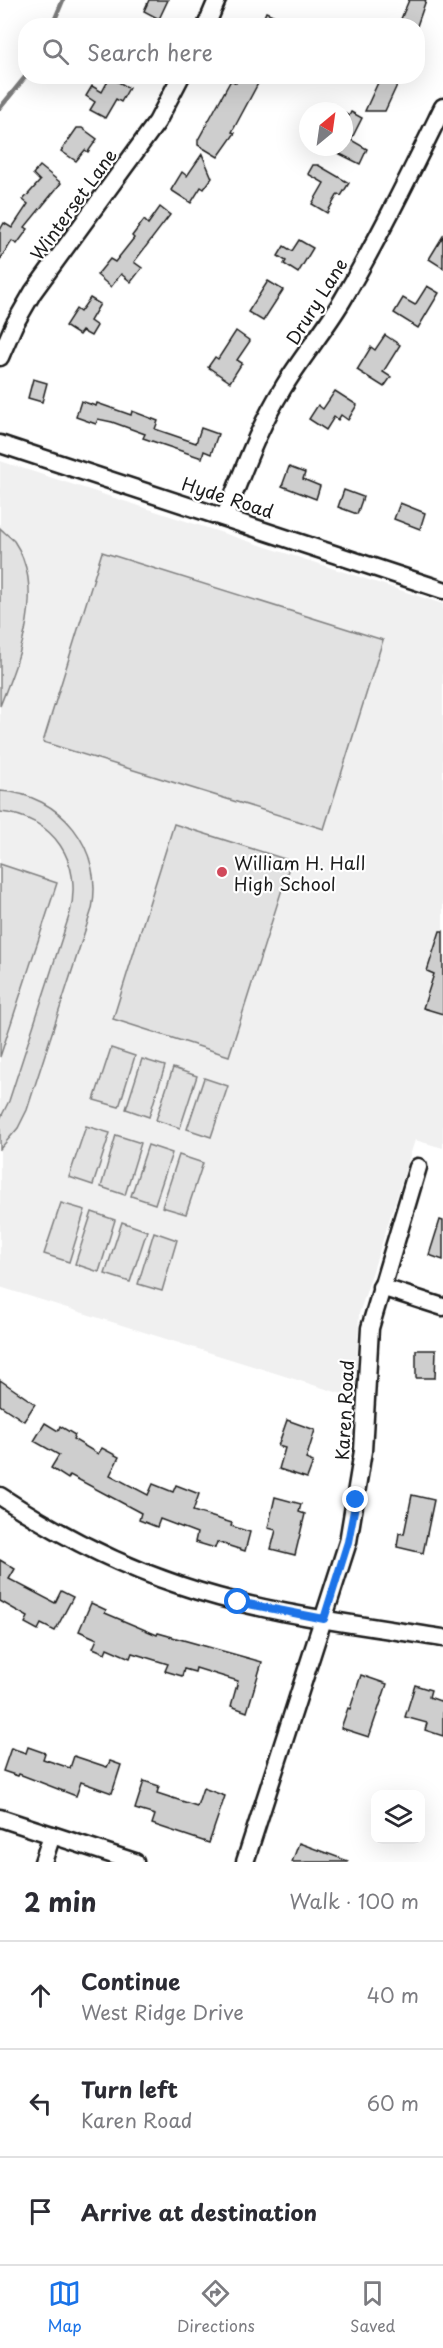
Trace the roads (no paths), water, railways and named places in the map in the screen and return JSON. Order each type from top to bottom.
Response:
[{"type":"street","points":[[209,18],[217,0]]},
{"type":"street","name":"Winterset Lane","points":[[0,357],[14,325],[33,292],[157,122],[177,84]]},
{"type":"street","name":"Drury Lane","points":[[225,516],[269,412],[341,302],[400,194],[443,107]]},
{"type":"street","name":"Hyde Road","points":[[0,444],[225,516],[443,590]]},
{"type":"street","name":"Karen Road","points":[[245,1862],[348,1542],[363,1451],[368,1343],[373,1313],[418,1167]]},
{"type":"street","points":[[381,1287],[443,1307]]},
{"type":"street","points":[[0,1496],[64,1535],[114,1560],[179,1586],[238,1602],[324,1619],[443,1638]]},
{"type":"street","points":[[0,1818],[135,1862]]},
{"type":"street","points":[[43,1862],[52,1835]]},
{"type":"waterway","points":[[55,18],[63,0]]},
{"type":"waterway","points":[[0,108],[20,84]]},
{"type":"place","name":"William H. Hall High School","points":[[222,872]]}]
